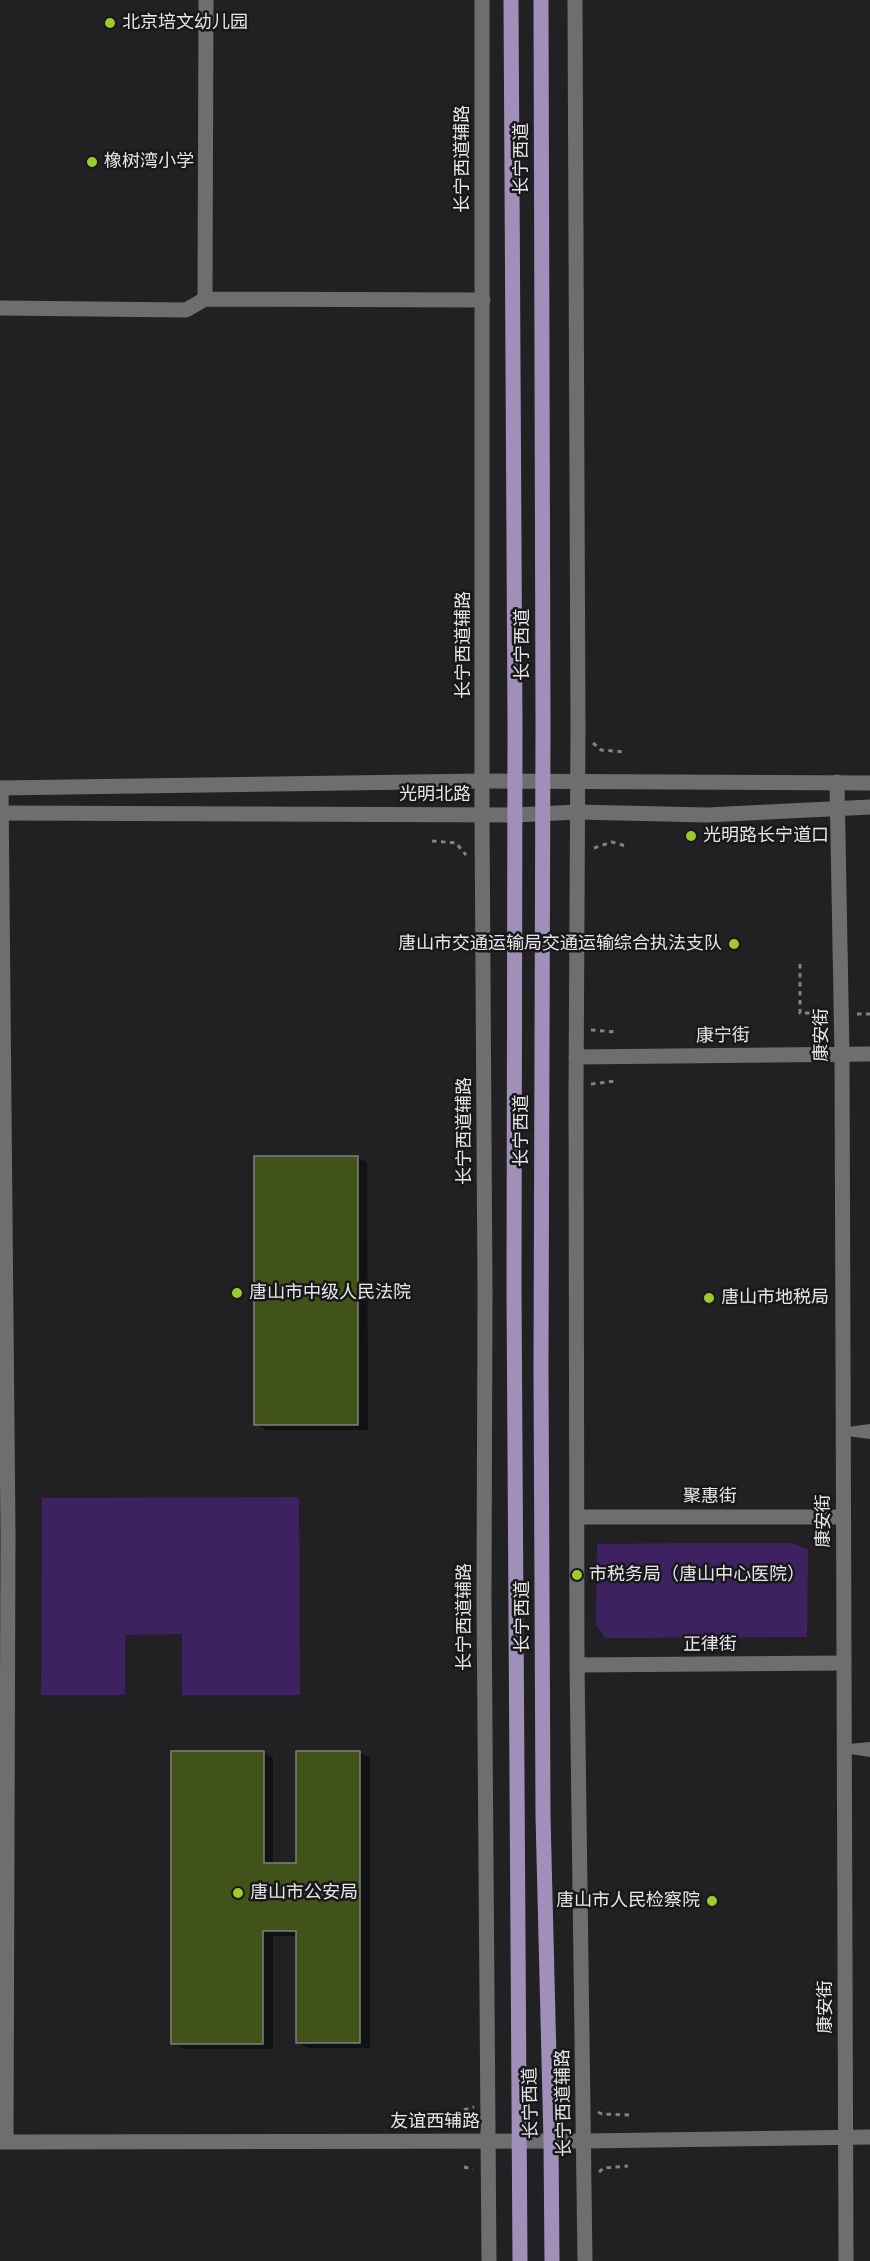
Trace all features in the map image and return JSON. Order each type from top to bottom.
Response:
[{"type":"main road","name":"长宁西道","points":[[511,0],[515,781],[514,1303],[520,2261]]},
{"type":"main road","name":"长宁西道","points":[[541,0],[543,1816],[552,2261]]},
{"type":"street","points":[[205,298],[206,0]]},
{"type":"street","name":"长宁西道辅路","points":[[482,0],[484,1597],[489,2261]]},
{"type":"street","name":"长宁西道辅路","points":[[575,0],[578,726],[577,1665],[585,2261]]},
{"type":"street","points":[[0,308],[186,310],[205,298],[483,300]]},
{"type":"street","name":"光明北路","points":[[1,788],[482,781],[870,783]]},
{"type":"street","name":"康安街","points":[[837,782],[842,1054],[846,2261]]},
{"type":"street","points":[[1,788],[4,1533],[3,2142]]},
{"type":"street","name":"光明北路","points":[[0,813],[707,815],[870,807]]},
{"type":"street","name":"康宁街","points":[[576,1057],[870,1054]]},
{"type":"street","name":"聚惠街","points":[[577,1517],[843,1517]]},
{"type":"street","name":"正律街","points":[[577,1665],[844,1663]]},
{"type":"street","name":"友谊西辅路","points":[[3,2142],[584,2141],[870,2137]]},
{"type":"lane","points":[[842,1432],[870,1428]]},
{"type":"lane","points":[[842,1432],[870,1435]]},
{"type":"lane","points":[[844,1749],[870,1746]]},
{"type":"lane","points":[[844,1749],[870,1753]]},
{"type":"path","points":[[578,726],[601,750],[626,752]]},
{"type":"path","points":[[432,841],[456,843],[483,874]]},
{"type":"path","points":[[591,850],[612,842],[626,846]]},
{"type":"path","points":[[800,964],[800,1013]]},
{"type":"path","points":[[577,1019],[590,1030],[616,1032]]},
{"type":"path","points":[[576,1094],[592,1084],[616,1081]]},
{"type":"path","points":[[583,2103],[602,2114],[629,2115]]},
{"type":"path","points":[[584,2185],[604,2168],[628,2166]]},
{"type":"shaded area","points":[[299,1497],[300,1695],[182,1695],[182,1634],[125,1635],[125,1695],[41,1695],[42,1498]]},
{"type":"shaded area","points":[[791,1543],[808,1549],[807,1637],[605,1638],[596,1625],[597,1544]]},
{"type":"building","name":"唐山市中级人民法院","points":[[254,1156],[358,1156],[358,1425],[254,1425]]},
{"type":"building","name":"唐山市公安局","points":[[171,1751],[264,1751],[264,1863],[296,1863],[296,1751],[360,1751],[360,2043],[296,2043],[296,1931],[263,1931],[263,2044],[171,2044]]},
{"type":"place","name":"北京培文幼儿园","points":[[110,23]]},
{"type":"place","name":"橡树湾小学","points":[[92,162]]},
{"type":"place","name":"光明路长宁道口","points":[[691,836]]},
{"type":"place","name":"唐山市交通运输局交通运输综合执法支队","points":[[734,944]]},
{"type":"place","name":"唐山市中级人民法院","points":[[237,1293]]},
{"type":"place","name":"唐山市地税局","points":[[709,1298]]},
{"type":"place","name":"市税务局（唐山中心医院）","points":[[577,1575]]},
{"type":"place","name":"唐山市公安局","points":[[238,1893]]},
{"type":"place","name":"唐山市人民检察院","points":[[712,1901]]}]
